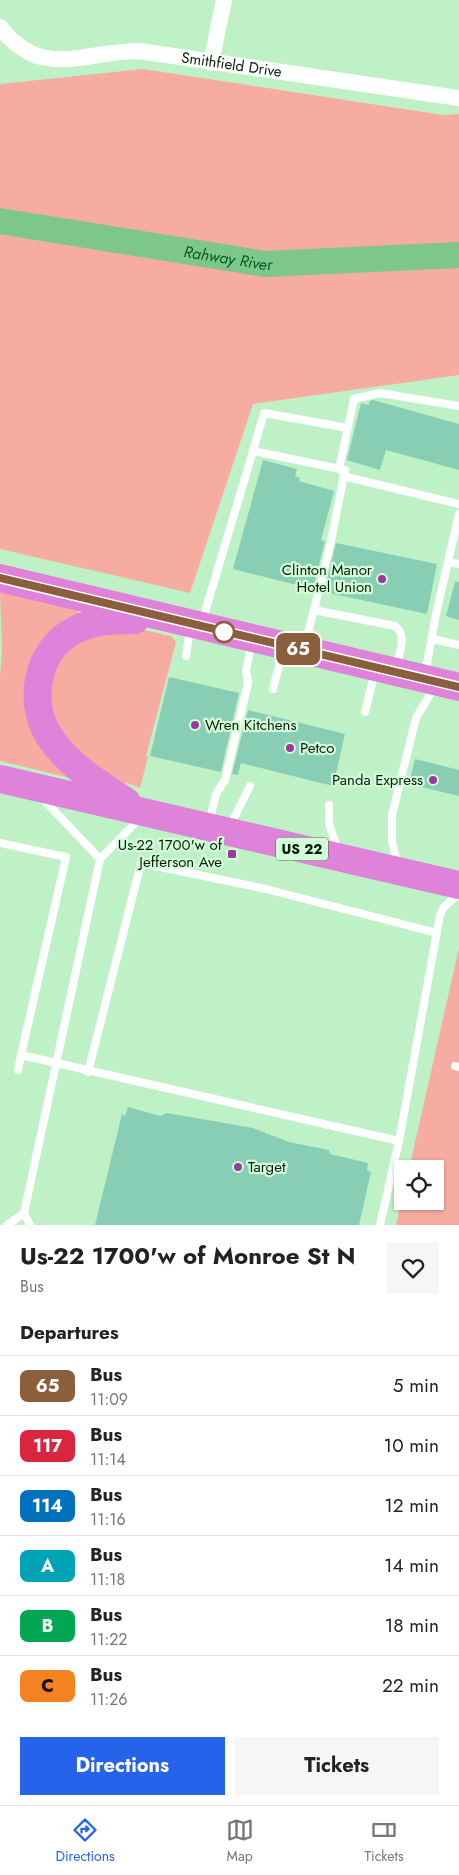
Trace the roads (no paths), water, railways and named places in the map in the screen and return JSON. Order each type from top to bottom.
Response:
[{"type":"highway","points":[[0,578],[440,683]]},
{"type":"highway","points":[[144,812],[82,772],[56,746],[44,726],[37,701],[38,688],[47,657],[58,642],[74,630],[92,623],[114,619],[188,623]]},
{"type":"highway","name":"US 22","points":[[0,779],[459,885]]},
{"type":"street","points":[[211,63],[224,0]]},
{"type":"street","name":"Smithfield Drive","points":[[4,32],[26,51],[47,59],[62,60],[101,53],[138,51],[459,98]]},
{"type":"lane","points":[[273,690],[314,610],[330,546],[354,399],[380,393],[459,406]]},
{"type":"lane","points":[[186,656],[188,623],[253,451],[264,413],[348,428]]},
{"type":"lane","points":[[253,451],[459,504]]},
{"type":"lane","points":[[400,872],[392,842],[392,815],[416,718],[440,683],[433,639],[436,614],[459,514]]},
{"type":"lane","points":[[448,562],[459,564]]},
{"type":"lane","points":[[314,610],[395,626],[403,635],[365,712]]},
{"type":"lane","points":[[217,830],[216,794],[225,780],[248,683],[246,670],[253,638]]},
{"type":"lane","points":[[433,639],[459,645]]},
{"type":"lane","points":[[217,830],[250,786]]},
{"type":"lane","points":[[32,787],[100,859]]},
{"type":"lane","points":[[328,805],[329,823],[340,858]]},
{"type":"lane","points":[[30,1225],[24,1213],[100,859],[144,812]]},
{"type":"lane","points":[[0,843],[66,857],[18,1070]]},
{"type":"lane","points":[[88,1072],[141,863],[266,890],[437,932]]},
{"type":"lane","points":[[380,1225],[399,1141],[440,915],[444,908],[459,894]]},
{"type":"lane","points":[[22,1055],[88,1072],[399,1141]]},
{"type":"lane","points":[[7,1225],[24,1213]]},
{"type":"waterway","name":"Rahway River","points":[[0,221],[265,264],[459,255]]},
{"type":"place","name":"Clinton Manor Hotel Union","points":[[382,579]]},
{"type":"place","name":"Wren Kitchens","points":[[195,725]]},
{"type":"place","name":"Petco","points":[[290,748]]},
{"type":"place","name":"Panda Express","points":[[433,780]]},
{"type":"place","name":"Us-22 1700'w of Jefferson Ave","points":[[232,854]]},
{"type":"place","name":"Target","points":[[238,1167]]}]
